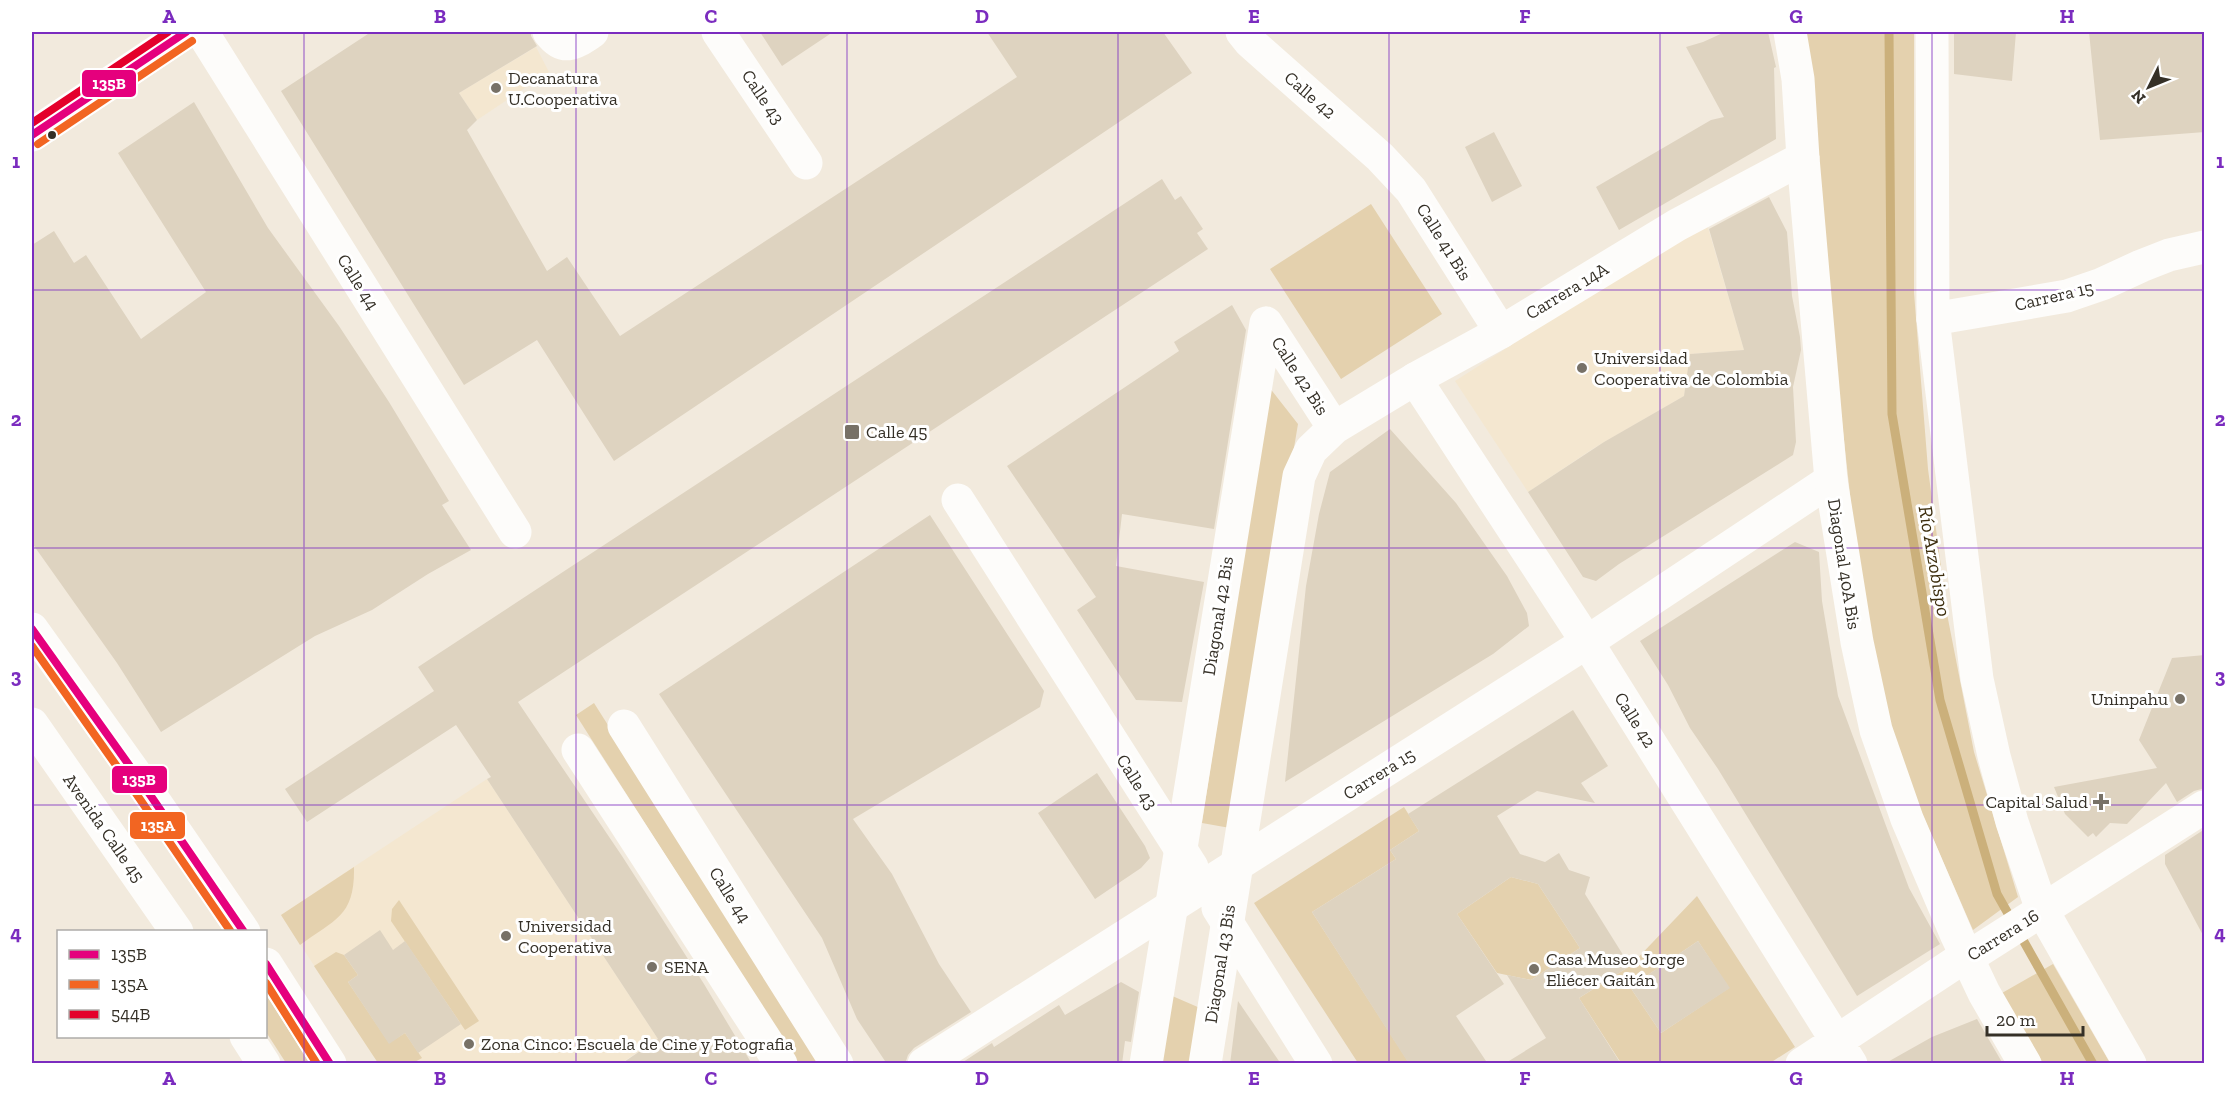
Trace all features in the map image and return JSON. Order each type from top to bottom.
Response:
[{"type":"street","points":[[32,135],[186,32]]},
{"type":"street","name":"Calle 44","points":[[202,32],[515,532]]},
{"type":"street","points":[[555,37],[577,42],[592,32]]},
{"type":"street","name":"Calle 43","points":[[718,32],[806,163]]},
{"type":"street","name":"Calle 42","points":[[1242,32],[1250,42],[1380,157]]},
{"type":"street","name":"Diagonal 40A Bis","points":[[1790,32],[1798,79],[1831,480],[1857,642],[1876,730],[1907,819],[1971,956],[1984,993],[2025,1064]]},
{"type":"street","points":[[1932,32],[1933,319],[1977,679],[1994,756],[2038,914],[2130,1064]]},
{"type":"street","name":"Calle 41 Bis","points":[[1380,157],[1411,190],[1501,332]]},
{"type":"street","name":"Carrera 14A","points":[[1334,428],[1414,379],[1501,332],[1677,225],[1803,158]]},
{"type":"street","name":"Carrera 15","points":[[1933,319],[2067,296],[2102,284],[2169,255],[2205,247]]},
{"type":"street","name":"Calle 42 Bis","points":[[1266,323],[1334,428]]},
{"type":"street","name":"Diagonal 42 Bis","points":[[1170,908],[1266,323]]},
{"type":"street","name":"Calle 42","points":[[1414,379],[1587,642],[1844,1052]]},
{"type":"street","points":[[1235,865],[1299,476],[1311,450],[1334,428]]},
{"type":"street","name":"Carrera 15","points":[[924,1064],[1587,642],[1831,480]]},
{"type":"street","name":"Calle 43","points":[[958,500],[1316,1064]]},
{"type":"street","points":[[32,629],[243,930]]},
{"type":"street","name":"Avenida Calle 45","points":[[32,724],[176,930]]},
{"type":"street","name":"Calle 44","points":[[624,726],[837,1064]]},
{"type":"street","points":[[579,750],[781,1064]]},
{"type":"street","name":"Carrera 16","points":[[1802,1064],[1844,1052],[1955,963],[1971,956],[2205,807]]},
{"type":"street","name":"Diagonal 43 Bis","points":[[1205,1064],[1235,865]]},
{"type":"street","points":[[1146,1064],[1170,908]]},
{"type":"street","points":[[267,966],[330,1064]]},
{"type":"street","points":[[247,1038],[264,1064]]},
{"type":"shaded area","points":[[1799,32],[1914,32],[1914,293],[1928,469],[1948,619],[1974,752],[2018,897],[1973,930],[1893,747],[1860,585]]},
{"type":"shaded area","name":"Decanatura U.Cooperativa","points":[[536,47],[549,72],[477,120],[459,93]]},
{"type":"shaded area","points":[[1371,204],[1442,314],[1341,379],[1270,269]]},
{"type":"shaded area","name":"Universidad Cooperativa de Colombia","points":[[1706,221],[1744,350],[1691,354],[1684,396],[1594,448],[1528,492],[1455,381]]},
{"type":"shaded area","points":[[1269,387],[1298,424],[1230,828],[1202,823]]},
{"type":"shaded area","points":[[594,703],[822,1063],[798,1063],[576,715]]},
{"type":"shaded area","name":"Universidad Cooperativa","points":[[487,779],[658,1039],[621,1063],[378,1063],[281,915]]},
{"type":"shaded area","points":[[1404,807],[1419,831],[1390,850],[1396,859],[1312,912],[1409,1063],[1358,1063],[1254,903]]},
{"type":"shaded area","points":[[354,867],[351,896],[341,915],[300,945],[281,915]]},
{"type":"shaded area","points":[[1511,877],[1538,884],[1580,948],[1531,980],[1497,973],[1457,914]]},
{"type":"shaded area","points":[[1697,896],[1795,1047],[1770,1063],[1621,1063],[1579,998],[1630,966]],"holes":[[[1698,941],[1729,988],[1661,1033],[1630,987]]]},
{"type":"shaded area","points":[[399,900],[479,1021],[465,1030],[391,921],[392,909]]},
{"type":"shaded area","points":[[336,952],[344,955],[358,975],[348,982],[389,1043],[405,1033],[422,1058],[413,1063],[378,1063],[314,966]]},
{"type":"shaded area","points":[[2053,964],[2110,1063],[2043,1063],[2002,993]]},
{"type":"shaded area","points":[[267,993],[313,1063],[286,1063],[267,1034]]},
{"type":"shaded area","points":[[1170,995],[1200,1008],[1191,1063],[1161,1064]]},
{"type":"building","points":[[371,32],[531,32],[537,46],[459,93],[477,120],[467,130],[547,271],[567,257],[620,336],[1017,77],[987,32],[1163,32],[1192,73],[614,461],[537,340],[464,385],[281,91]]},
{"type":"building","points":[[760,32],[833,32],[782,66]]},
{"type":"building","points":[[1725,32],[1768,32],[1776,67],[1774,68],[1776,139],[1619,230],[1596,187],[1711,120],[1724,117],[1686,47]]},
{"type":"building","points":[[1954,32],[2016,32],[2012,81],[1954,74]]},
{"type":"building","points":[[2089,32],[2205,32],[2205,132],[2100,140]]},
{"type":"building","points":[[194,102],[268,228],[339,326],[389,402],[449,501],[442,505],[471,550],[372,610],[315,636],[161,732],[117,663],[32,543],[32,245],[54,231],[74,263],[86,255],[141,339],[206,292],[118,153]]},
{"type":"building","points":[[1494,132],[1522,186],[1492,202],[1465,147]]},
{"type":"building","name":"Calle 45","points":[[1162,179],[1175,200],[1181,196],[1203,229],[1197,233],[1208,249],[518,702],[622,856],[752,1064],[621,1064],[658,1039],[487,779],[491,777],[456,725],[307,822],[285,789],[434,691],[418,667]]},
{"type":"building","points":[[1769,197],[1787,232],[1792,296],[1800,337],[1801,350],[1793,387],[1796,442],[1793,455],[1619,564],[1596,581],[1583,577],[1528,492],[1604,442],[1684,396],[1690,354],[1744,350],[1709,229]]},
{"type":"building","points":[[1232,305],[1246,330],[1214,529],[1122,514],[1116,566],[1204,582],[1182,702],[1136,700],[1077,610],[1096,597],[1007,466],[1179,351],[1174,342]]},
{"type":"building","points":[[1390,429],[1456,503],[1507,576],[1527,613],[1529,626],[1493,654],[1285,782],[1306,586],[1319,514],[1330,472]]},
{"type":"building","points":[[930,515],[1044,691],[1040,707],[853,819],[892,874],[939,964],[971,1012],[914,1048],[905,1064],[887,1064],[857,1019],[822,938],[659,694]]},
{"type":"building","points":[[1795,542],[1819,552],[1822,601],[1838,696],[1909,888],[1940,944],[1857,996],[1718,769],[1690,728],[1668,685],[1640,641]]},
{"type":"building","points":[[2205,655],[2205,788],[2194,791],[2177,802],[2166,783],[2127,824],[2110,823],[2096,837],[2093,833],[2088,837],[2065,814],[2054,787],[2157,768],[2139,740],[2172,658]]},
{"type":"building","points":[[1573,710],[1608,766],[1581,783],[1595,803],[1537,791],[1497,816],[1520,854],[1545,862],[1559,853],[1569,870],[1590,877],[1585,894],[1630,966],[1579,998],[1621,1064],[1504,1064],[1546,1038],[1507,975],[1531,980],[1580,948],[1538,884],[1511,877],[1457,914],[1504,984],[1456,1016],[1488,1064],[1409,1064],[1312,912],[1396,859],[1390,850],[1419,831],[1408,814]]},
{"type":"building","points":[[1097,773],[1145,846],[1150,858],[1141,868],[1095,899],[1038,813]]},
{"type":"building","points":[[2205,829],[2205,939],[2165,864],[2165,855]]},
{"type":"building","points":[[380,930],[393,950],[405,941],[461,1024],[418,1053],[405,1033],[389,1044],[348,982],[358,975],[344,955]]},
{"type":"building","points":[[1698,941],[1730,988],[1661,1033],[1630,987]]},
{"type":"building","points":[[1121,982],[1139,992],[1131,1042],[1125,1041],[1122,1064],[960,1064],[992,1043],[994,1047],[1059,1005],[1065,1015]]},
{"type":"building","points":[[1238,1001],[1281,1064],[1230,1064]]},
{"type":"building","points":[[1977,1019],[2003,1064],[1884,1064],[1932,1037]]},
{"type":"waterway","name":"Río Arzobispo","points":[[1889,32],[1892,414],[1940,700],[1997,894],[2093,1064]]},
{"type":"transit line","name":"544B","points":[[32,123],[168,32]]},
{"type":"transit line","name":"135B","points":[[32,135],[186,32]]},
{"type":"transit line","name":"135A","points":[[38,144],[192,41]]},
{"type":"transit line","name":"135B","points":[[32,629],[243,930]]},
{"type":"transit line","name":"135A","points":[[32,646],[230,930]]},
{"type":"transit line","name":"135B","points":[[267,966],[330,1064]]},
{"type":"transit line","name":"135A","points":[[267,985],[317,1064]]},
{"type":"place","name":"Decanatura U.Cooperativa","points":[[496,88]]},
{"type":"place","name":"Universidad Cooperativa de Colombia","points":[[1582,368]]},
{"type":"place","name":"Calle 45","points":[[852,432]]},
{"type":"place","name":"Uninpahu","points":[[2180,699]]},
{"type":"place","name":"Capital Salud","points":[[2101,802]]},
{"type":"place","name":"Universidad Cooperativa","points":[[506,936]]},
{"type":"place","name":"SENA","points":[[652,967]]},
{"type":"place","name":"Casa Museo Jorge Eliécer Gaitán","points":[[1534,969]]},
{"type":"place","name":"Zona Cinco: Escuela de Cine y Fotografia","points":[[469,1044]]}]
